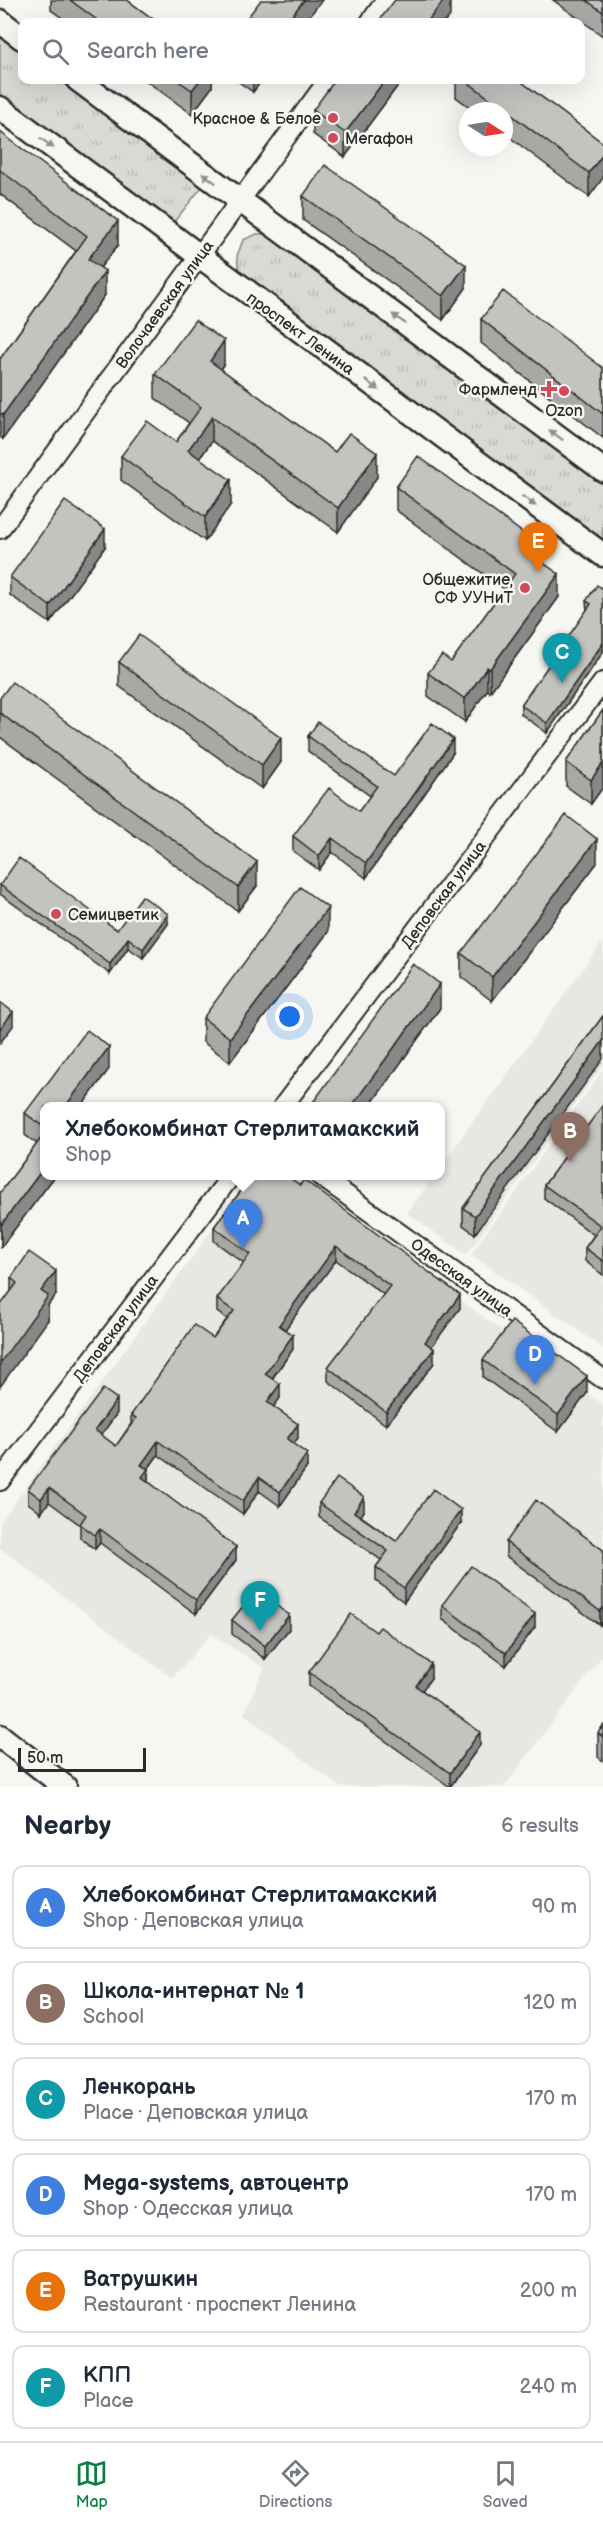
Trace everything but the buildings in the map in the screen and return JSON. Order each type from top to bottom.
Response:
[{"type":"main road","points":[[0,21],[18,35]]},
{"type":"main road","points":[[83,84],[603,470]]},
{"type":"main road","name":"проспект Ленина","points":[[0,108],[603,555]]},
{"type":"main road","points":[[0,1736],[65,1787]]},
{"type":"street","points":[[373,18],[386,0]]},
{"type":"street","name":"Волочаевская улица","points":[[0,529],[325,84]]},
{"type":"street","name":"Деповская улица","points":[[287,1102],[603,681]]},
{"type":"street","name":"Деповская улица","points":[[0,1481],[228,1180]]},
{"type":"street","name":"Одесская улица","points":[[326,1180],[603,1379]]},
{"type":"shaded area","points":[[603,941],[603,1065],[466,1255],[407,1213],[431,1180],[445,1180],[445,1160]]},
{"type":"shaded area","points":[[603,1070],[603,1348],[471,1254]]},
{"type":"shaded area","points":[[248,1180],[297,1180],[603,1405],[603,1655],[504,1787],[340,1787],[244,1714],[264,1668],[211,1634],[172,1678],[0,1548],[0,1523]]},
{"type":"green space","points":[[0,30],[18,44],[18,84],[72,84],[206,182],[173,223],[0,94]]},
{"type":"green space","points":[[257,234],[268,234],[603,485],[603,539],[239,271],[237,256],[243,240]]},
{"type":"place","name":"Красное & Белое","points":[[333,118]]},
{"type":"place","name":"Мегафон","points":[[333,138]]},
{"type":"place","name":"Фармленд","points":[[549,389]]},
{"type":"place","name":"Ozon","points":[[564,391]]},
{"type":"place","name":"Ватрушкин","points":[[538,572]]},
{"type":"place","name":"Общежитие, СФ УУНиТ","points":[[525,588]]},
{"type":"place","name":"Ленкорань","points":[[562,683]]},
{"type":"place","name":"Семицветик","points":[[56,914]]},
{"type":"place","name":"Школа-интернат № 1","points":[[570,1162]]},
{"type":"place","name":"Хлебокомбинат Стерлитамакский","points":[[243,1249]]},
{"type":"place","name":"Mega-systems, автоцентр","points":[[535,1385]]},
{"type":"place","name":"КПП","points":[[260,1631]]}]
